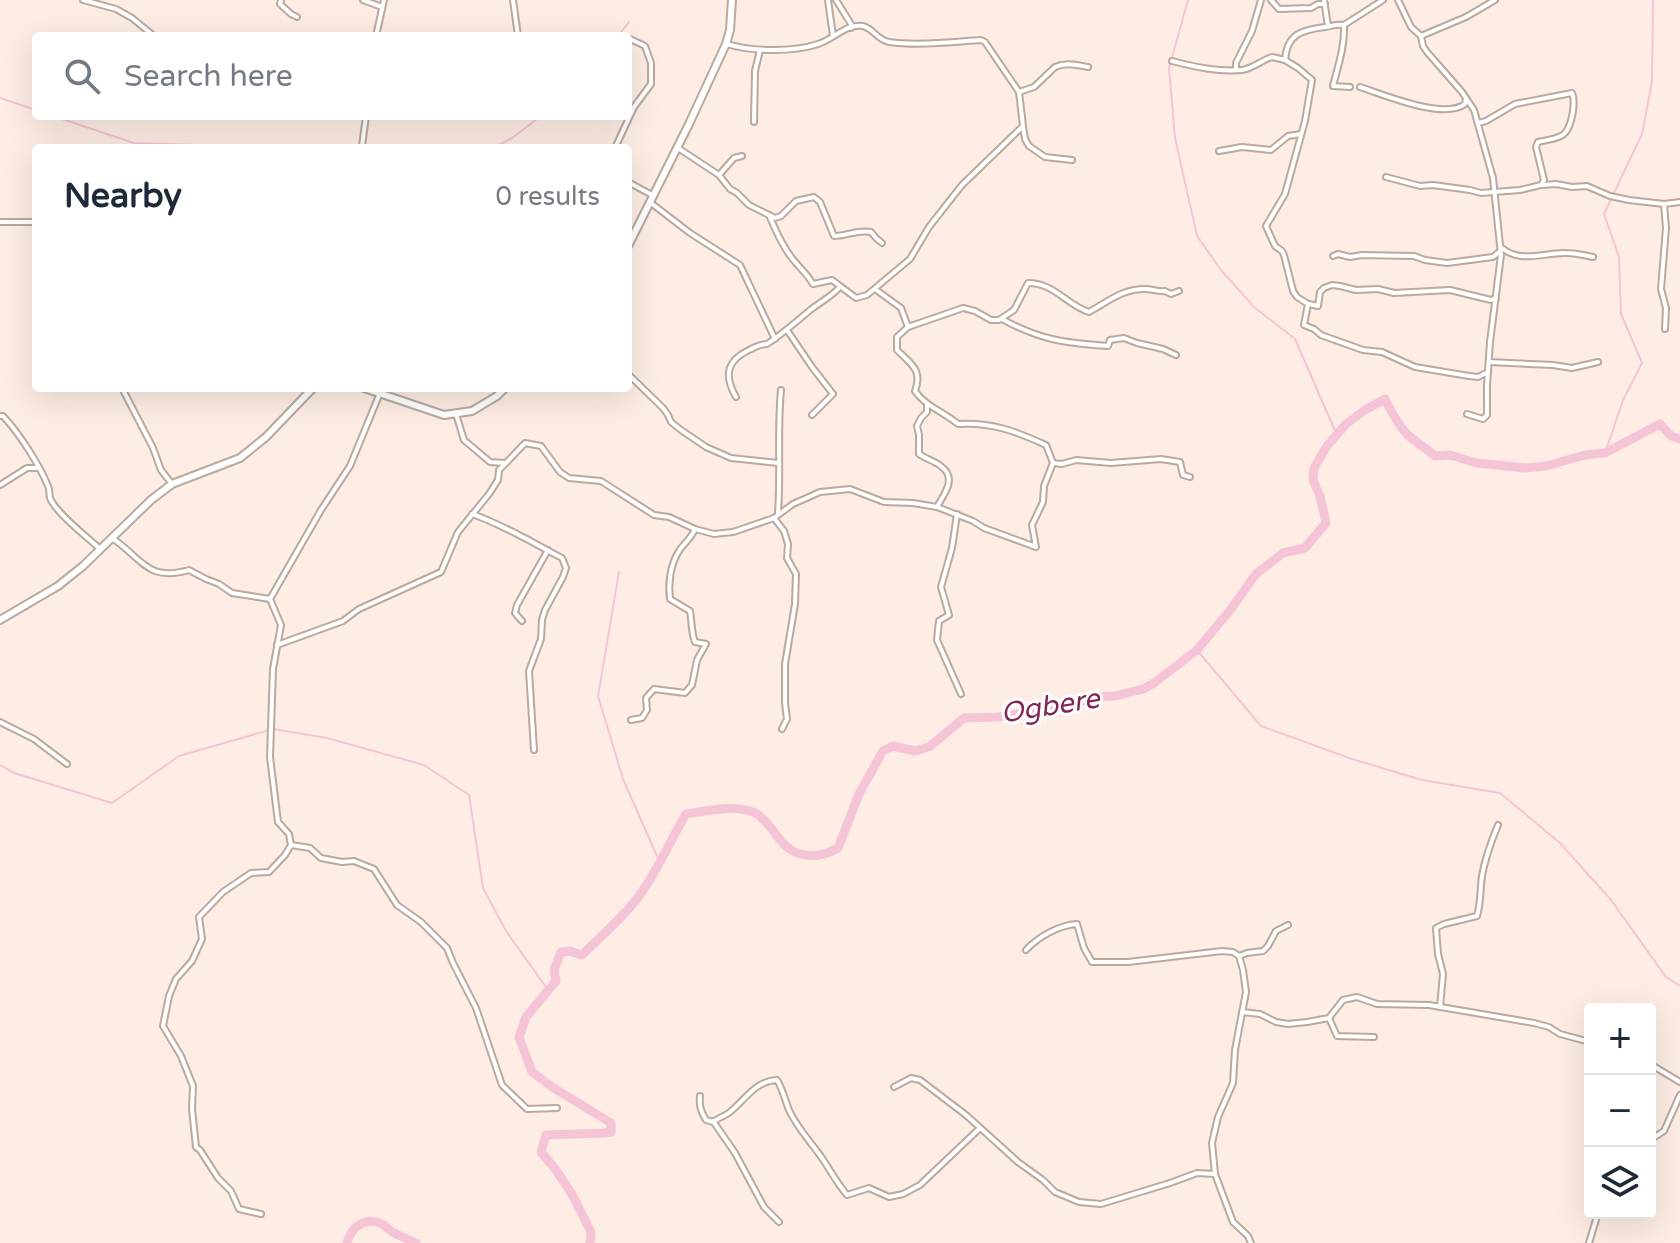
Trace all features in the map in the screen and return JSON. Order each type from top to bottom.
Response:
[{"type":"street","points":[[83,0],[116,9],[149,32]]},
{"type":"street","points":[[281,0],[280,4],[297,17]]},
{"type":"street","points":[[363,0],[382,7]]},
{"type":"street","points":[[377,32],[384,0]]},
{"type":"street","points":[[513,0],[517,32]]},
{"type":"street","points":[[632,238],[726,44],[732,0]]},
{"type":"street","points":[[828,0],[833,36]]},
{"type":"street","points":[[836,0],[851,28]]},
{"type":"street","points":[[1236,69],[1261,0]]},
{"type":"street","points":[[1271,0],[1279,9],[1311,8],[1325,2],[1328,26]]},
{"type":"street","points":[[1285,60],[1286,48],[1298,33],[1314,27],[1344,25],[1383,0]]},
{"type":"street","points":[[1398,0],[1433,61],[1451,78],[1474,110],[1493,178],[1501,248],[1492,324],[1487,415],[1483,419],[1467,414]]},
{"type":"street","points":[[1421,36],[1466,17],[1495,0]]},
{"type":"street","points":[[1344,25],[1341,58],[1333,86],[1350,87]]},
{"type":"street","points":[[726,44],[760,50],[801,48],[818,44],[841,31],[862,26],[889,42],[943,44],[981,40],[1019,92],[1025,139],[1029,146],[1045,157],[1072,160]]},
{"type":"street","points":[[632,40],[645,46],[651,63],[651,84],[632,111]]},
{"type":"street","points":[[754,122],[755,71],[760,50]]},
{"type":"street","points":[[1172,61],[1218,71],[1244,70],[1272,57],[1285,60],[1312,80],[1285,194],[1266,226],[1275,246],[1284,255],[1297,297],[1318,306],[1320,292],[1332,285],[1394,293],[1450,290],[1491,300],[1496,298]]},
{"type":"street","points":[[1019,92],[1034,87],[1059,65],[1088,67]]},
{"type":"street","points":[[1360,87],[1445,110],[1458,109],[1465,104],[1466,98]]},
{"type":"street","points":[[1478,123],[1515,104],[1573,94],[1574,108],[1567,131],[1563,136],[1538,142],[1536,147],[1544,180],[1541,185]]},
{"type":"street","points":[[362,144],[365,120]]},
{"type":"street","points":[[617,144],[628,120]]},
{"type":"street","points":[[769,215],[795,263],[806,272],[813,284],[832,280],[856,298],[867,295],[910,259],[929,227],[962,185],[1023,126]]},
{"type":"street","points":[[1219,151],[1242,147],[1271,150],[1288,136],[1301,134]]},
{"type":"street","points":[[677,147],[719,175],[749,205],[775,218],[796,201],[814,197],[820,202],[834,236],[866,230],[882,243]]},
{"type":"street","points":[[719,175],[734,158],[742,156]]},
{"type":"street","points":[[1386,177],[1420,186],[1481,193],[1541,185],[1587,186],[1629,200],[1664,204],[1680,202]]},
{"type":"street","points":[[632,185],[690,233],[740,265],[775,339]]},
{"type":"street","points":[[1664,204],[1666,228],[1661,289],[1666,308],[1665,329]]},
{"type":"street","points":[[0,222],[32,222]]},
{"type":"street","points":[[1333,256],[1414,256],[1447,263],[1493,257],[1501,248]]},
{"type":"street","points":[[1501,248],[1511,255],[1526,257],[1568,253],[1593,257]]},
{"type":"street","points":[[277,645],[343,621],[359,609],[441,572],[458,532],[489,494],[498,480],[499,470],[525,443],[541,446],[560,472],[569,478],[601,481],[654,515],[669,517],[714,534],[733,532],[776,517],[793,504],[820,492],[850,489],[884,502],[937,507],[1036,547],[1032,525],[1043,502],[1044,486],[1053,463],[1046,445],[1016,431],[980,423],[958,424],[921,400],[915,391],[918,383],[916,370],[897,350],[897,337],[908,327],[963,308],[991,320],[1002,319],[1014,310],[1028,283],[1054,290],[1089,312],[1127,290],[1149,288],[1171,294],[1179,291]]},
{"type":"street","points":[[736,397],[728,376],[736,357],[775,339],[840,287]]},
{"type":"street","points":[[875,289],[901,308],[908,327]]},
{"type":"street","points":[[1308,304],[1304,325],[1321,335],[1363,350],[1382,352],[1415,367],[1478,377],[1488,372]]},
{"type":"street","points":[[1002,319],[1022,330],[1065,343],[1108,346],[1110,340],[1124,338],[1176,355]]},
{"type":"street","points":[[787,330],[833,394],[812,415]]},
{"type":"street","points":[[1489,362],[1572,368],[1598,362]]},
{"type":"street","points":[[632,378],[663,408],[671,422],[706,447],[731,458],[778,463]]},
{"type":"street","points":[[781,390],[776,517],[788,544],[787,558],[796,574],[795,604],[785,664],[787,719],[782,729]]},
{"type":"street","points":[[124,392],[161,470],[172,484]]},
{"type":"street","points":[[0,620],[58,586],[172,484],[240,458],[266,437],[309,392]]},
{"type":"street","points":[[377,392],[444,415],[472,411],[501,392]]},
{"type":"street","points":[[270,599],[350,466],[380,393]]},
{"type":"street","points":[[927,403],[929,410],[917,426],[919,454],[942,467],[949,475],[950,482],[937,507]]},
{"type":"street","points":[[456,414],[464,440],[490,462],[506,463]]},
{"type":"street","points":[[0,416],[9,422],[38,468],[49,488],[50,499],[64,517],[100,549]]},
{"type":"street","points":[[1053,463],[1161,459],[1180,462],[1183,475],[1190,477]]},
{"type":"street","points":[[0,485],[27,468],[38,468]]},
{"type":"street","points":[[472,514],[490,520],[562,558],[566,568],[545,610],[541,639],[529,671],[534,750]]},
{"type":"street","points":[[957,514],[941,587],[949,615],[939,621],[937,640],[961,694]]},
{"type":"street","points":[[631,720],[642,718],[647,710],[646,698],[654,689],[685,693],[692,685],[697,660],[706,644],[695,642],[690,611],[670,599],[669,585],[678,552],[695,529]]},
{"type":"street","points":[[112,538],[153,571],[172,575],[189,570],[232,593],[270,599]]},
{"type":"street","points":[[522,621],[515,613],[517,605],[548,550]]},
{"type":"street","points":[[261,1214],[239,1209],[231,1191],[196,1147],[193,1086],[181,1056],[163,1026],[176,979],[192,961],[202,939],[199,917],[223,892],[251,873],[269,872],[291,845],[289,834],[278,822],[270,757],[273,669],[281,625],[270,599]]},
{"type":"street","points":[[0,722],[34,739],[67,764]]},
{"type":"street","points":[[1440,1007],[1443,974],[1436,928],[1477,916],[1486,860],[1498,825]]},
{"type":"street","points":[[291,845],[310,848],[321,858],[354,861],[374,869],[397,905],[421,922],[447,948],[476,1008],[502,1085],[527,1109],[557,1108]]},
{"type":"street","points":[[1026,950],[1065,924],[1077,924],[1092,962],[1128,962],[1222,951],[1239,956],[1246,992],[1235,1050],[1233,1083],[1218,1117],[1212,1143],[1215,1174],[1233,1222],[1251,1243]]},
{"type":"street","points":[[1239,956],[1263,951],[1276,931],[1288,925]]},
{"type":"street","points":[[1242,1012],[1260,1014],[1288,1024],[1329,1018],[1343,1000],[1357,997],[1377,1004],[1440,1007],[1534,1023],[1584,1040]]},
{"type":"street","points":[[1329,1018],[1337,1036],[1374,1037]]},
{"type":"street","points":[[1656,1068],[1680,1082]]},
{"type":"street","points":[[894,1087],[911,1078],[920,1080],[1055,1192],[1079,1202],[1101,1204],[1197,1173],[1215,1174]]},
{"type":"street","points":[[700,1096],[703,1115],[706,1120],[713,1121],[729,1112],[759,1085],[777,1080],[786,1096],[788,1109],[802,1133],[847,1195],[869,1188],[889,1197],[903,1194],[920,1185],[980,1128]]},
{"type":"street","points":[[1656,1136],[1664,1131],[1680,1095]]},
{"type":"street","points":[[713,1121],[735,1153],[764,1207],[779,1222]]},
{"type":"street","points":[[1589,1243],[1596,1219]]},
{"type":"waterway","points":[[1188,0],[1169,68],[1175,138],[1197,236],[1221,270],[1254,307],[1295,339],[1336,433]]},
{"type":"waterway","points":[[1605,453],[1623,400],[1642,363],[1621,314],[1619,257],[1604,214],[1642,134],[1652,82],[1653,0]]},
{"type":"waterway","points":[[621,32],[629,22]]},
{"type":"waterway","points":[[0,98],[32,109]]},
{"type":"waterway","points":[[65,120],[134,143],[164,144]]},
{"type":"waterway","points":[[501,144],[536,120]]},
{"type":"waterway","name":"Ogbere","points":[[590,1243],[591,1232],[573,1196],[541,1152],[546,1135],[611,1132],[611,1123],[532,1072],[519,1037],[526,1017],[556,981],[554,970],[561,952],[582,955],[626,912],[652,876],[686,814],[721,809],[748,810],[763,818],[787,847],[801,854],[823,854],[838,848],[859,794],[883,751],[893,746],[915,751],[929,747],[964,718],[1068,708],[1090,697],[1115,696],[1154,683],[1197,650],[1256,574],[1283,553],[1305,548],[1326,523],[1313,480],[1314,468],[1327,446],[1346,424],[1385,399],[1403,430],[1435,456],[1450,455],[1477,463],[1525,468],[1546,466],[1605,453],[1660,424],[1671,436],[1680,439]]},
{"type":"waterway","points":[[619,572],[598,696],[623,779],[660,863]]},
{"type":"waterway","points":[[1197,650],[1261,726],[1422,780],[1500,793],[1560,843],[1611,900],[1666,977],[1680,986]]},
{"type":"waterway","points":[[0,765],[14,773],[112,803],[179,756],[273,729],[327,738],[424,765],[469,795],[483,888],[506,931],[548,990]]},
{"type":"waterway","name":"Ogbere","points":[[347,1243],[355,1228],[370,1221],[382,1224],[416,1243]]}]
